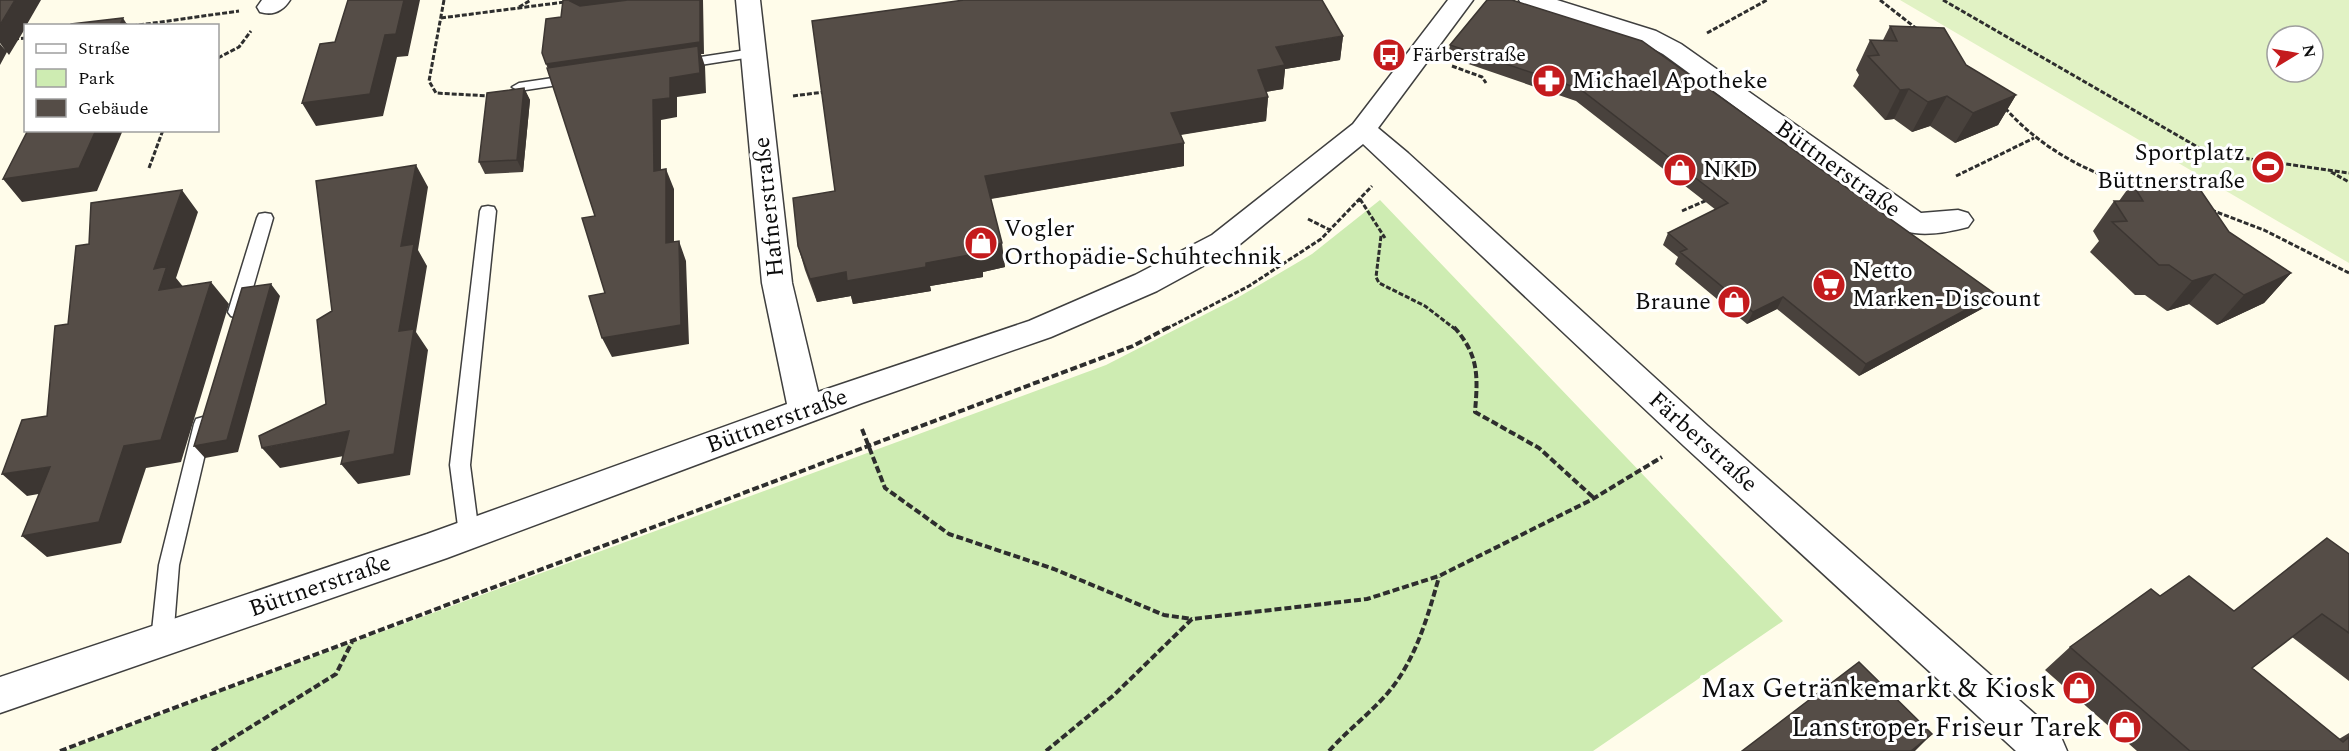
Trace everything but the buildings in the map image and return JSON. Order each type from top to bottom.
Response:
[{"type":"street","name":"Hafnerstraße","points":[[748,0],[777,283],[805,411]]},
{"type":"street","name":"Büttnerstraße","points":[[0,695],[469,534],[850,394],[1040,329],[1146,283],[1223,242],[1363,130],[1461,0]]},
{"type":"street","name":"Büttnerstraße","points":[[1531,0],[1647,36],[1672,49],[1915,224],[1958,220]]},
{"type":"street","name":"Färberstraße","points":[[1363,130],[1398,159],[1696,436],[2046,751]]},
{"type":"lane","points":[[671,65],[753,53]]},
{"type":"lane","points":[[519,87],[590,77]]},
{"type":"lane","points":[[469,534],[460,465],[488,210]]},
{"type":"lane","points":[[231,333],[265,218]]},
{"type":"lane","points":[[162,640],[169,565],[193,459],[210,402]]},
{"type":"path","points":[[444,0],[429,81],[436,93],[494,97],[519,87]]},
{"type":"path","points":[[516,9],[531,0]]},
{"type":"path","points":[[1702,36],[1767,0]]},
{"type":"path","points":[[1880,0],[1926,36]]},
{"type":"path","points":[[1943,0],[2208,153],[2254,157],[2349,173]]},
{"type":"path","points":[[441,18],[565,2],[575,7]]},
{"type":"path","points":[[144,24],[274,3]]},
{"type":"path","points":[[219,57],[239,47],[274,3]]},
{"type":"path","points":[[9,40],[24,38]]},
{"type":"path","points":[[758,102],[825,92]]},
{"type":"path","points":[[2004,107],[2034,138],[2073,162],[2108,179],[2140,189]]},
{"type":"path","points":[[149,168],[162,132]]},
{"type":"path","points":[[1956,176],[2034,138]]},
{"type":"path","points":[[60,751],[1133,346],[1249,286],[1321,239],[1398,159]]},
{"type":"path","points":[[2330,171],[2349,182]]},
{"type":"path","points":[[1682,212],[1715,196]]},
{"type":"path","points":[[1360,199],[1383,237],[1376,277],[1379,283],[1438,313],[1458,329],[1468,346],[1477,370],[1475,412],[1539,448],[1594,498]]},
{"type":"path","points":[[2206,208],[2264,230],[2349,273]]},
{"type":"path","points":[[850,394],[867,446],[885,488],[949,534],[1054,568],[1164,615],[1192,619],[1368,599],[1439,576],[1594,498],[1696,436]]},
{"type":"path","points":[[1329,751],[1391,690],[1410,663],[1429,613],[1439,576]]},
{"type":"path","points":[[1046,751],[1114,695],[1192,619]]},
{"type":"path","points":[[212,751],[336,674],[353,640]]},
{"type":"green space","name":"Sportplatz Büttnerstraße","points":[[1900,0],[2349,0],[2349,263]]},
{"type":"green space","points":[[1380,200],[1783,621],[1593,751],[65,751],[270,673],[1106,365],[1237,298],[1312,254]]},
{"type":"place","name":"Färberstraße","points":[[1389,55]]},
{"type":"place","name":"Michael Apotheke","points":[[1549,81]]},
{"type":"place","name":"Sportplatz Büttnerstraße","points":[[2268,167]]},
{"type":"place","name":"NKD","points":[[1680,170]]},
{"type":"place","name":"Vogler Orthopädie-Schuhtechnik","points":[[981,243]]},
{"type":"place","name":"Netto Marken-Discount","points":[[1829,285]]},
{"type":"place","name":"Braune","points":[[1734,302]]},
{"type":"place","name":"Max Getränkemarkt & Kiosk","points":[[2079,688]]},
{"type":"place","name":"Lanstroper Friseur Tarek","points":[[2125,727]]}]
